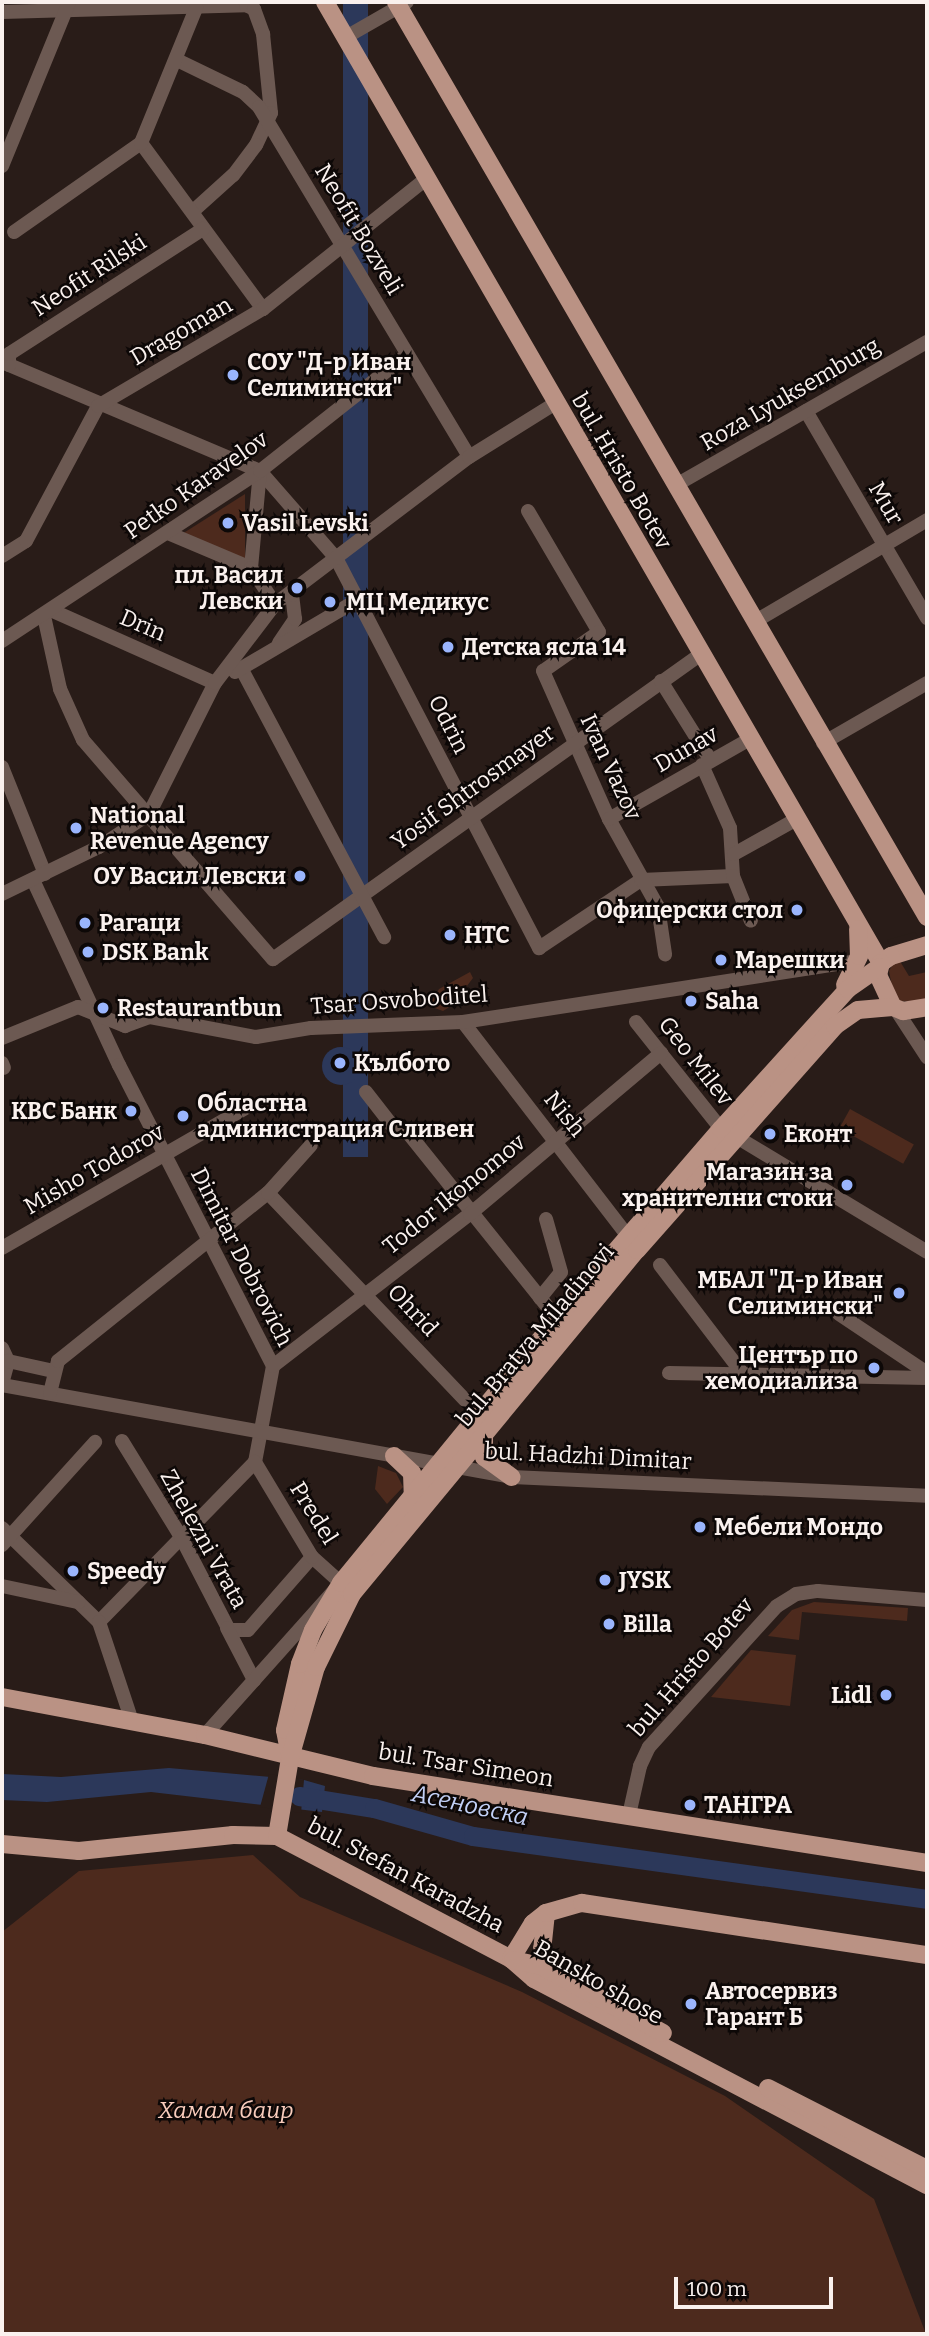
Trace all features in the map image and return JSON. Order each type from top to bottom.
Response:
[{"type":"main road","name":"bul. Hristo Botev","points":[[325,2],[554,404],[851,913],[885,961],[880,986],[894,1007]]},
{"type":"main road","name":"bul. Hristo Botev","points":[[401,3],[823,743],[927,917]]},
{"type":"main road","points":[[833,1004],[859,956],[859,932],[851,913]]},
{"type":"main road","points":[[885,961],[927,945]]},
{"type":"main road","name":"bul. Bratya Miladinovi","points":[[278,1827],[290,1758],[316,1667],[352,1594],[456,1470],[833,1004],[885,961]]},
{"type":"main road","name":"bul. Bratya Miladinovi","points":[[290,1758],[285,1730],[300,1664],[313,1630],[341,1583],[557,1319],[628,1236],[839,1022],[865,1008],[925,1008]]},
{"type":"main road","points":[[484,1435],[484,1457],[512,1478]]},
{"type":"main road","points":[[394,1456],[412,1473],[413,1496]]},
{"type":"main road","name":"bul. Tsar Simeon","points":[[2,1698],[205,1735],[290,1758],[373,1776],[927,1863]]},
{"type":"main road","name":"bul. Stefan Karadzha","points":[[2,1844],[104,1850],[278,1827],[511,1959],[533,1923],[545,1913]]},
{"type":"main road","points":[[558,1976],[542,1949],[545,1913],[564,1905],[603,1904],[927,1955]]},
{"type":"main road","name":"Bansko shose","points":[[511,1959],[927,2185]]},
{"type":"main road","name":"Bansko shose","points":[[537,1972],[558,1976],[927,2169]]},
{"type":"street","points":[[346,37],[401,3]]},
{"type":"street","points":[[2,12],[67,6],[196,8],[246,5],[260,16],[271,103],[267,122],[233,175],[192,212]]},
{"type":"street","points":[[2,166],[67,6]]},
{"type":"street","points":[[14,232],[141,143],[196,8]]},
{"type":"street","name":"Neofit Bozveli","points":[[177,60],[243,92],[267,122],[469,457]]},
{"type":"street","points":[[141,143],[263,309]]},
{"type":"street","name":"Dragoman","points":[[98,406],[263,309],[342,243],[426,179]]},
{"type":"street","name":"Neofit Rilski","points":[[6,357],[203,229]]},
{"type":"street","name":"Roza Lyuksemburg","points":[[676,485],[927,342]]},
{"type":"street","name":"Petko Karavelov","points":[[2,641],[48,614],[260,471],[407,355]]},
{"type":"street","points":[[6,357],[98,406],[260,471],[251,568]]},
{"type":"street","points":[[2,894],[99,847],[149,814],[215,683],[275,604],[300,582],[336,558],[469,457],[554,404]]},
{"type":"street","points":[[2,556],[26,541],[98,406]]},
{"type":"street","name":"Mur","points":[[806,411],[927,618]]},
{"type":"street","name":"Odrin","points":[[260,471],[336,558],[539,948],[641,880]]},
{"type":"street","name":"Ivan Vazov","points":[[528,511],[599,632],[543,671],[573,744],[609,819],[658,907],[665,954]]},
{"type":"street","points":[[754,622],[927,520]]},
{"type":"street","points":[[167,533],[251,568],[275,604]]},
{"type":"street","points":[[276,648],[293,625],[292,595],[300,582]]},
{"type":"street","points":[[215,683],[359,599]]},
{"type":"street","points":[[48,614],[60,689],[74,723],[94,755],[149,814]]},
{"type":"street","name":"Drin","points":[[48,614],[215,683]]},
{"type":"street","name":"Yosif Shtrosmayer","points":[[149,814],[274,959],[470,816],[701,654]]},
{"type":"street","points":[[241,668],[384,937]]},
{"type":"street","points":[[661,681],[706,763],[730,828],[734,854],[733,876],[751,921]]},
{"type":"street","points":[[823,743],[927,683]]},
{"type":"street","name":"Dunav","points":[[609,819],[750,739]]},
{"type":"street","name":"Dimitar Dobrovich","points":[[2,767],[64,952],[208,1242],[273,1366],[255,1462]]},
{"type":"street","points":[[734,854],[797,819]]},
{"type":"street","points":[[641,880],[733,876]]},
{"type":"street","name":"Tsar Osvoboditel","points":[[2,1038],[78,1007],[124,1026],[150,1017],[256,1037],[311,1028],[463,1022],[850,962]]},
{"type":"street","points":[[894,1007],[927,1057]]},
{"type":"street","points":[[914,1037],[925,1008]]},
{"type":"street","name":"Nish","points":[[463,1022],[558,1140],[628,1236]]},
{"type":"street","name":"Geo Milev","points":[[636,1022],[728,1133],[927,1252]]},
{"type":"street","name":"Todor Ikonomov","points":[[273,1366],[470,1214],[660,1053]]},
{"type":"street","points":[[366,1092],[557,1319]]},
{"type":"street","name":"Misho Todorov","points":[[2,1248],[245,1108]]},
{"type":"street","points":[[50,1393],[53,1371],[58,1360],[268,1193],[311,1145]]},
{"type":"street","name":"Ohrid","points":[[268,1193],[466,1400]]},
{"type":"street","points":[[540,1298],[561,1272],[546,1219]]},
{"type":"street","points":[[660,1265],[743,1374]]},
{"type":"street","points":[[839,1314],[927,1375]]},
{"type":"street","points":[[2,1384],[5,1355],[53,1371]]},
{"type":"street","points":[[669,1373],[927,1375]]},
{"type":"street","name":"bul. Hadzhi Dimitar","points":[[2,1384],[394,1456],[456,1470],[512,1478],[927,1496]]},
{"type":"street","name":"Zhelezni Vrata","points":[[122,1441],[181,1537],[226,1627],[237,1634],[248,1630],[312,1557]]},
{"type":"street","points":[[94,1443],[4,1536],[99,1622],[132,1721]]},
{"type":"street","points":[[99,1622],[255,1462]]},
{"type":"street","name":"Predel","points":[[255,1462],[312,1557],[341,1583]]},
{"type":"street","name":"bul. Bratya Miladinovi","points":[[205,1735],[341,1583]]},
{"type":"street","points":[[2,1586],[78,1602]]},
{"type":"street","name":"bul. Hristo Botev","points":[[629,1815],[640,1766],[649,1747],[777,1606],[796,1594],[818,1591],[920,1600],[927,1590]]},
{"type":"street","points":[[226,1627],[254,1680]]},
{"type":"green space","points":[[245,494],[245,561],[182,534]]},
{"type":"green space","points":[[927,952],[927,1001],[900,1001],[894,997],[889,971],[893,964]]},
{"type":"green space","points":[[470,972],[473,978],[460,995],[461,1000],[443,1011],[429,1006],[439,989]]},
{"type":"green space","points":[[850,1109],[914,1144],[903,1164],[839,1128]]},
{"type":"green space","points":[[378,1466],[396,1473],[403,1487],[387,1504],[375,1489]]},
{"type":"green space","points":[[814,1602],[908,1608],[907,1621],[802,1612],[799,1640],[768,1636],[792,1610]]},
{"type":"green space","points":[[751,1650],[796,1655],[790,1706],[711,1697]]},
{"type":"green space","name":"Хамам баир","points":[[253,1855],[300,1897],[522,1992],[725,2096],[874,2199],[926,2334],[2,2334],[2,1932],[79,1871]]},
{"type":"water","points":[[343,2],[368,2],[368,1157],[343,1157]]},
{"type":"water","points":[[341,1047],[354,1053],[360,1066],[354,1079],[341,1085],[328,1079],[322,1066],[328,1053]]},
{"type":"water","points":[[169,1768],[304,1780],[325,1786],[322,1812],[151,1792],[47,1802],[2,1800],[2,1774],[61,1777]]},
{"type":"pier","points":[[915,932],[927,952],[927,972],[909,976],[887,940]]},
{"type":"pier","points":[[269,1774],[304,1780],[301,1813],[260,1807]]},
{"type":"waterway","name":"Асеновска","points":[[299,1796],[374,1808],[473,1836],[927,1899]]},
{"type":"place","name":"СОУ \"Д-р Иван Селимински\"","points":[[233,375]]},
{"type":"place","name":"Vasil Levski","points":[[228,523]]},
{"type":"place","name":"пл. Васил Левски","points":[[297,588]]},
{"type":"place","name":"МЦ Медикус","points":[[330,602]]},
{"type":"place","name":"Детска ясла 14","points":[[448,647]]},
{"type":"place","name":"National Revenue Agency","points":[[76,828]]},
{"type":"place","name":"ОУ Васил Левски","points":[[300,876]]},
{"type":"place","name":"Офицерски стол","points":[[797,910]]},
{"type":"place","name":"Рагаци","points":[[85,923]]},
{"type":"place","name":"НТС","points":[[450,935]]},
{"type":"place","name":"DSK Bank","points":[[88,952]]},
{"type":"place","name":"Марешки","points":[[721,960]]},
{"type":"place","name":"Saha","points":[[691,1001]]},
{"type":"place","name":"Restaurantbun","points":[[103,1008]]},
{"type":"place","name":"Кълбото","points":[[340,1063]]},
{"type":"place","name":"КВС Банк","points":[[131,1111]]},
{"type":"place","name":"Областна администрация Сливен","points":[[183,1116]]},
{"type":"place","name":"Еконт","points":[[770,1134]]},
{"type":"place","name":"Магазин за хранителни стоки","points":[[847,1185]]},
{"type":"place","name":"МБАЛ \"Д-р Иван Селимински\"","points":[[899,1293]]},
{"type":"place","name":"Център по хемодиализа","points":[[874,1368]]},
{"type":"place","name":"Мебели Мондо","points":[[700,1527]]},
{"type":"place","name":"Speedy","points":[[73,1571]]},
{"type":"place","name":"JYSK","points":[[605,1580]]},
{"type":"place","name":"Billa","points":[[609,1624]]},
{"type":"place","name":"Lidl","points":[[886,1695]]},
{"type":"place","name":"ТАНГРА","points":[[690,1805]]},
{"type":"place","name":"Автосервиз Гарант Б","points":[[691,2004]]}]
